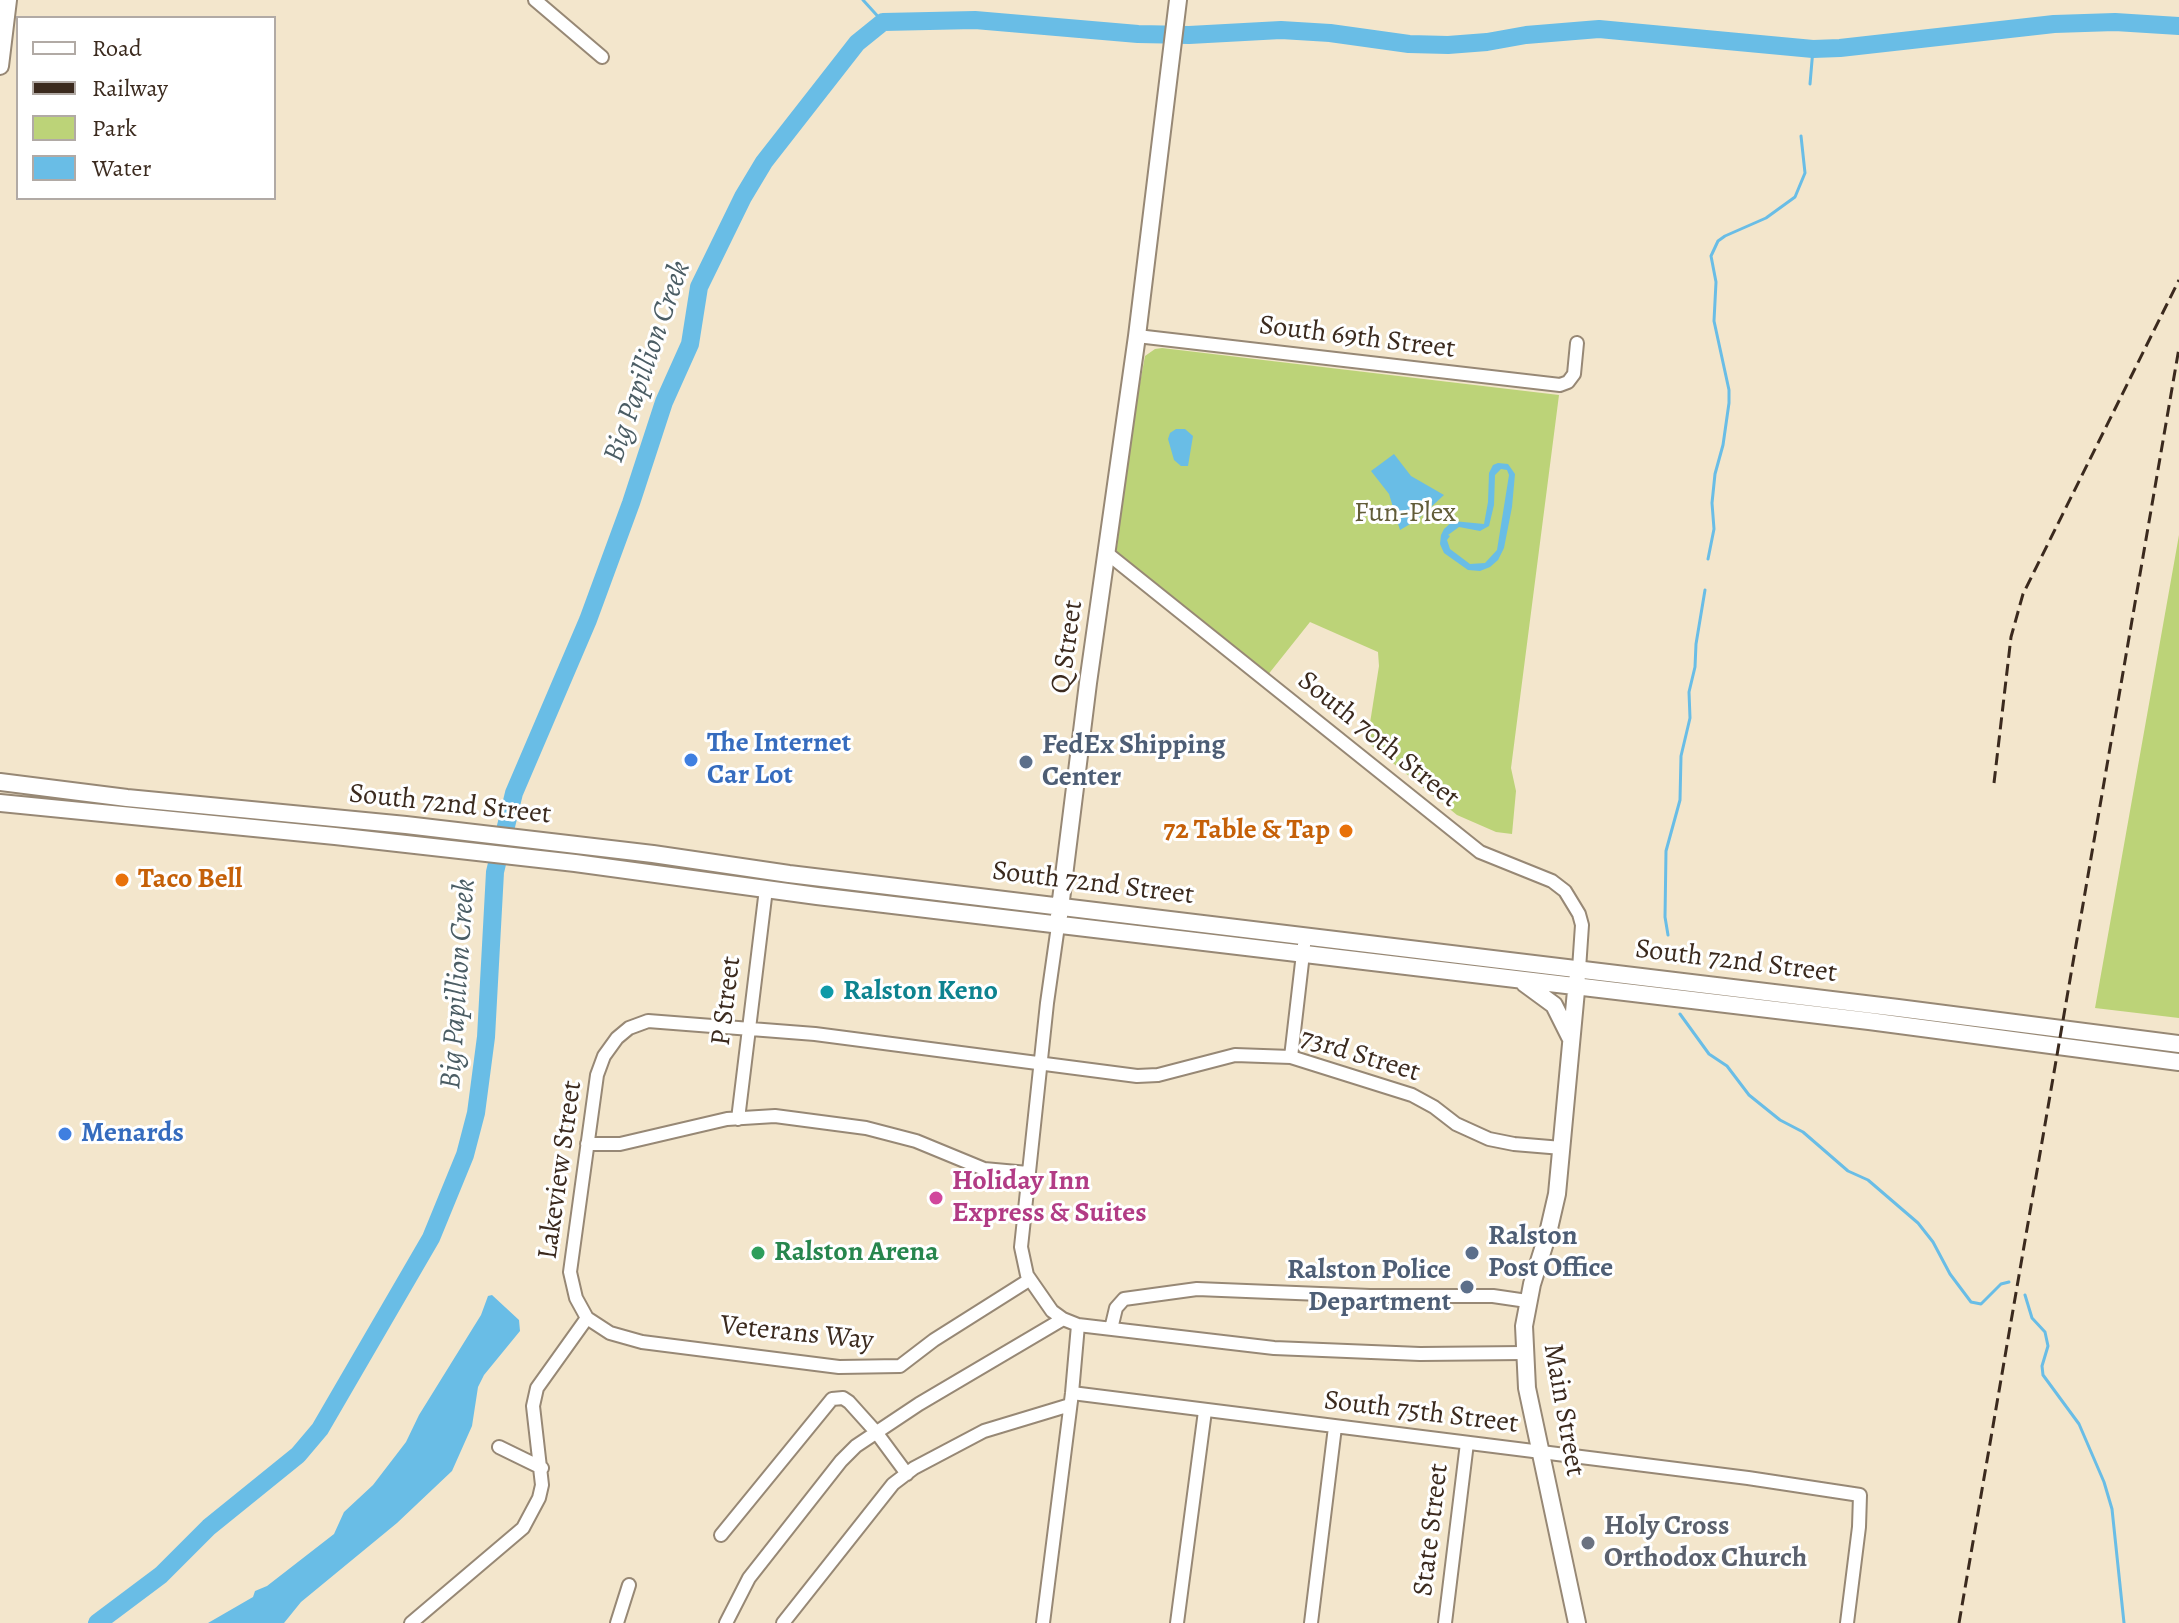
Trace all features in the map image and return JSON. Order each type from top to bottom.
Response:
[{"type":"main road","points":[[0,66],[8,0]]},
{"type":"main road","name":"Q Street","points":[[1058,926],[1088,683],[1137,336],[1178,0]]},
{"type":"main road","name":"South 72nd Street","points":[[0,780],[25,786],[549,842],[2179,1044]]},
{"type":"main road","name":"South 72nd Street","points":[[0,805],[544,860],[1058,926],[1869,1021],[2179,1062]]},
{"type":"main road","points":[[766,889],[777,883],[832,888],[852,881]]},
{"type":"main road","name":"Main Street","points":[[1577,1623],[1527,1388],[1524,1326],[1527,1301],[1553,1214],[1579,969]]},
{"type":"main road","points":[[1519,980],[1554,1005],[1570,1037]]},
{"type":"street","points":[[535,0],[602,57]]},
{"type":"street","name":"South 69th Street","points":[[1137,336],[1560,385],[1574,374],[1577,343]]},
{"type":"street","name":"South 70th Street","points":[[1108,554],[1480,852],[1552,881],[1565,891],[1582,925],[1579,969]]},
{"type":"street","name":"P Street","points":[[738,1119],[766,889]]},
{"type":"street","name":"Q Street","points":[[1058,926],[1021,1247],[1029,1280],[1052,1311],[1078,1325],[1274,1348],[1420,1354],[1524,1353]]},
{"type":"street","points":[[1291,1057],[1306,936]]},
{"type":"street","name":"73rd Street","points":[[629,1028],[648,1021],[747,1028],[907,1045],[1137,1076],[1158,1075],[1235,1055],[1291,1057],[1412,1095],[1456,1124],[1489,1139],[1562,1148]]},
{"type":"street","name":"Lakeview Street","points":[[587,1318],[576,1298],[570,1272],[587,1144],[597,1075],[604,1056],[629,1028]]},
{"type":"street","points":[[587,1144],[620,1144],[676,1130],[775,1116],[866,1128],[916,1141],[984,1169],[1028,1173]]},
{"type":"street","name":"Veterans Way","points":[[587,1318],[610,1333],[642,1342],[839,1367],[877,1368],[900,1366],[934,1340],[1029,1280]]},
{"type":"street","points":[[1111,1329],[1116,1308],[1124,1299],[1197,1289],[1370,1296],[1493,1296],[1527,1301]]},
{"type":"street","points":[[412,1623],[523,1528],[539,1498],[542,1468],[533,1406],[537,1388],[587,1318]]},
{"type":"street","points":[[726,1623],[749,1578],[841,1461],[876,1432],[919,1404],[1063,1319]]},
{"type":"street","points":[[1043,1623],[1078,1325]]},
{"type":"street","points":[[721,1535],[832,1399],[843,1398],[849,1402],[907,1474]]},
{"type":"street","points":[[783,1623],[880,1498],[907,1474],[984,1431],[1071,1399]]},
{"type":"street","name":"South 75th Street","points":[[1071,1399],[1205,1411],[1748,1478],[1860,1495],[1847,1623]]},
{"type":"street","points":[[1177,1623],[1205,1411]]},
{"type":"street","points":[[1311,1623],[1335,1427]]},
{"type":"street","name":"State Street","points":[[1445,1623],[1467,1443]]},
{"type":"street","points":[[499,1447],[542,1468]]},
{"type":"street","points":[[617,1623],[629,1585]]},
{"type":"green space","name":"Fun-Plex","points":[[1162,348],[1559,395],[1511,768],[1516,791],[1512,834],[1496,832],[1457,815],[1367,742],[1379,666],[1378,652],[1310,622],[1267,676],[1116,555],[1129,442],[1145,356]]},
{"type":"green space","points":[[2179,535],[2179,1018],[2095,1008]]},
{"type":"water","points":[[1176,429],[1185,429],[1193,436],[1188,466],[1181,466],[1174,460],[1168,439]]},
{"type":"water","points":[[1394,454],[1411,476],[1444,495],[1417,520],[1400,530],[1389,494],[1371,471]]},
{"type":"water","points":[[1508,464],[1515,474],[1504,548],[1490,567],[1480,571],[1468,570],[1444,553],[1440,544],[1441,535],[1453,521],[1484,524],[1489,473],[1493,465]],"holes":[[[1501,469],[1507,470],[1509,475],[1497,550],[1485,563],[1470,564],[1450,549],[1448,535],[1459,527],[1480,531],[1489,526],[1494,505],[1495,475]]]},
{"type":"water","points":[[492,1295],[519,1320],[520,1331],[478,1387],[472,1426],[452,1471],[397,1523],[301,1602],[284,1623],[208,1623],[253,1597],[255,1591],[267,1586],[334,1534],[344,1512],[373,1485],[406,1442],[419,1415],[481,1315],[488,1296]]},
{"type":"waterway","points":[[863,0],[883,22]]},
{"type":"waterway","name":"Big Papillion Creek","points":[[97,1623],[161,1575],[209,1527],[298,1455],[320,1429],[431,1238],[465,1155],[476,1113],[486,1037],[495,872],[514,793],[588,620],[664,402],[690,344],[699,287],[743,197],[764,162],[857,43],[883,22],[975,20],[1138,34],[1189,35],[1281,30],[1409,44],[1448,45],[1599,29],[1813,49],[2054,24],[2115,22],[2179,26]]},
{"type":"waterway","points":[[1810,84],[1813,49]]},
{"type":"waterway","points":[[1708,559],[1714,529],[1712,503],[1715,474],[1729,403],[1714,321],[1716,282],[1711,256],[1718,241],[1725,236],[1766,218],[1795,197],[1805,173],[1801,136]]},
{"type":"waterway","points":[[1668,935],[1665,917],[1666,851],[1680,800],[1681,756],[1690,718],[1689,692],[1705,590]]},
{"type":"waterway","points":[[1680,1014],[1709,1054],[1727,1066],[1749,1095],[1780,1120],[1803,1132],[1848,1171],[1868,1180],[1918,1223],[1971,1302],[1981,1304],[2001,1284],[2009,1282]]},
{"type":"waterway","points":[[2025,1295],[2032,1318],[2045,1332],[2048,1346],[2042,1366],[2043,1375],[2079,1424],[2104,1482],[2112,1509],[2124,1623]]},
{"type":"railway","points":[[1994,783],[2011,637],[2023,594],[2179,280]]},
{"type":"railway","points":[[1959,1623],[2179,348]]},
{"type":"place","name":"The Internet Car Lot","points":[[691,760]]},
{"type":"place","name":"FedEx Shipping Center","points":[[1026,762]]},
{"type":"place","name":"72 Table & Tap","points":[[1346,831]]},
{"type":"place","name":"Taco Bell","points":[[122,880]]},
{"type":"place","name":"Ralston Keno","points":[[827,992]]},
{"type":"place","name":"Menards","points":[[65,1134]]},
{"type":"place","name":"Holiday Inn Express & Suites","points":[[936,1198]]},
{"type":"place","name":"Ralston Arena","points":[[758,1253]]},
{"type":"place","name":"Ralston Post Office","points":[[1472,1253]]},
{"type":"place","name":"Ralston Police Department","points":[[1467,1287]]},
{"type":"place","name":"Holy Cross Orthodox Church","points":[[1588,1543]]}]
